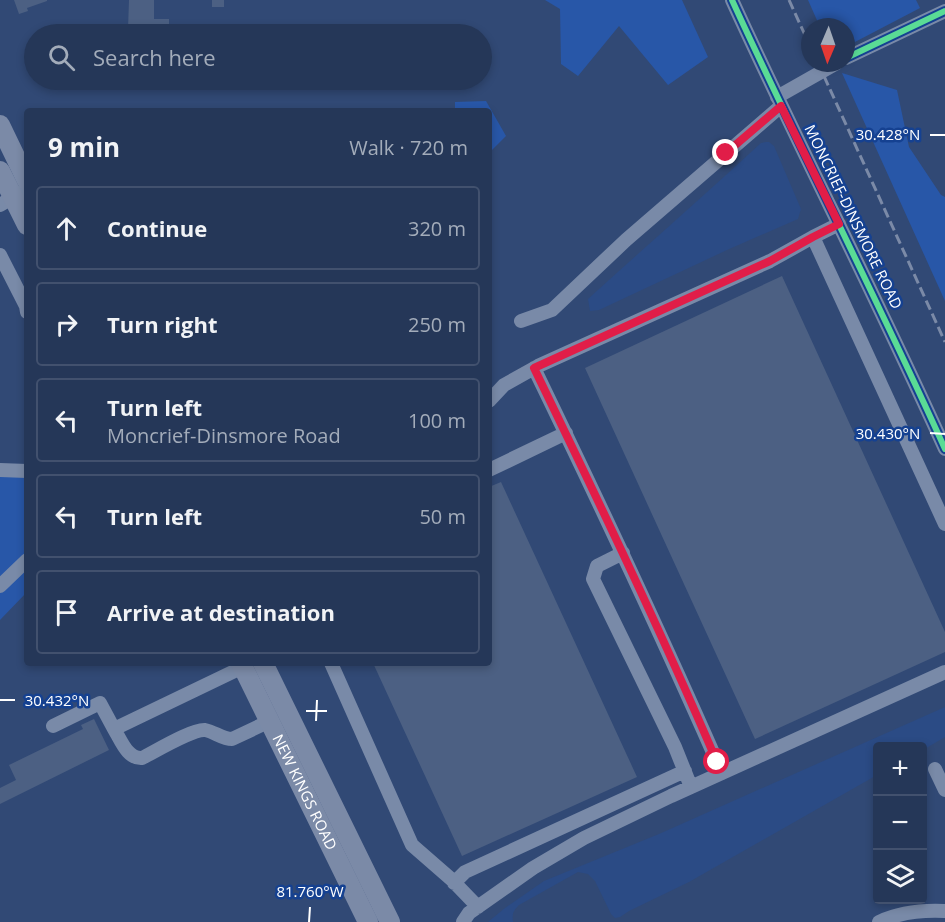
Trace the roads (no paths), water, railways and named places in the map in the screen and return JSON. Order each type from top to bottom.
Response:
[{"type":"highway","points":[[0,125],[24,175]]},
{"type":"highway","points":[[0,171],[24,219]]},
{"type":"highway","name":"NEW KINGS ROAD","points":[[242,666],[368,922]]},
{"type":"highway","name":"NEW KINGS ROAD","points":[[264,666],[390,922]]},
{"type":"street","name":"MONCRIEF-DINSMORE ROAD","points":[[732,0],[945,449]]},
{"type":"street","points":[[855,54],[945,11]]},
{"type":"street","points":[[521,321],[552,310],[779,101],[823,72]]},
{"type":"street","points":[[492,398],[504,385],[534,368],[770,261],[839,224]]},
{"type":"street","points":[[813,237],[945,524]]},
{"type":"street","points":[[0,255],[24,302]]},
{"type":"street","points":[[534,368],[623,553],[722,773]]},
{"type":"street","points":[[492,469],[566,433]]},
{"type":"street","points":[[0,470],[24,471]]},
{"type":"street","points":[[623,553],[597,566],[593,579],[675,747],[691,787]]},
{"type":"street","points":[[0,586],[24,563]]},
{"type":"street","points":[[114,729],[240,666]]},
{"type":"street","points":[[332,666],[412,845],[478,907]]},
{"type":"street","points":[[463,922],[469,913],[533,868],[584,838],[945,672]]},
{"type":"street","points":[[54,726],[100,703],[131,756],[142,758],[193,732],[207,730],[226,739],[232,739],[270,721]]},
{"type":"street","points":[[935,769],[945,790]]},
{"type":"street","points":[[454,882],[465,872],[684,771]]},
{"type":"street","points":[[879,922],[923,910],[945,911]]},
{"type":"street","points":[[936,922],[945,911]]},
{"type":"railway","points":[[789,0],[801,26]]},
{"type":"railway","points":[[822,72],[945,342]]}]
